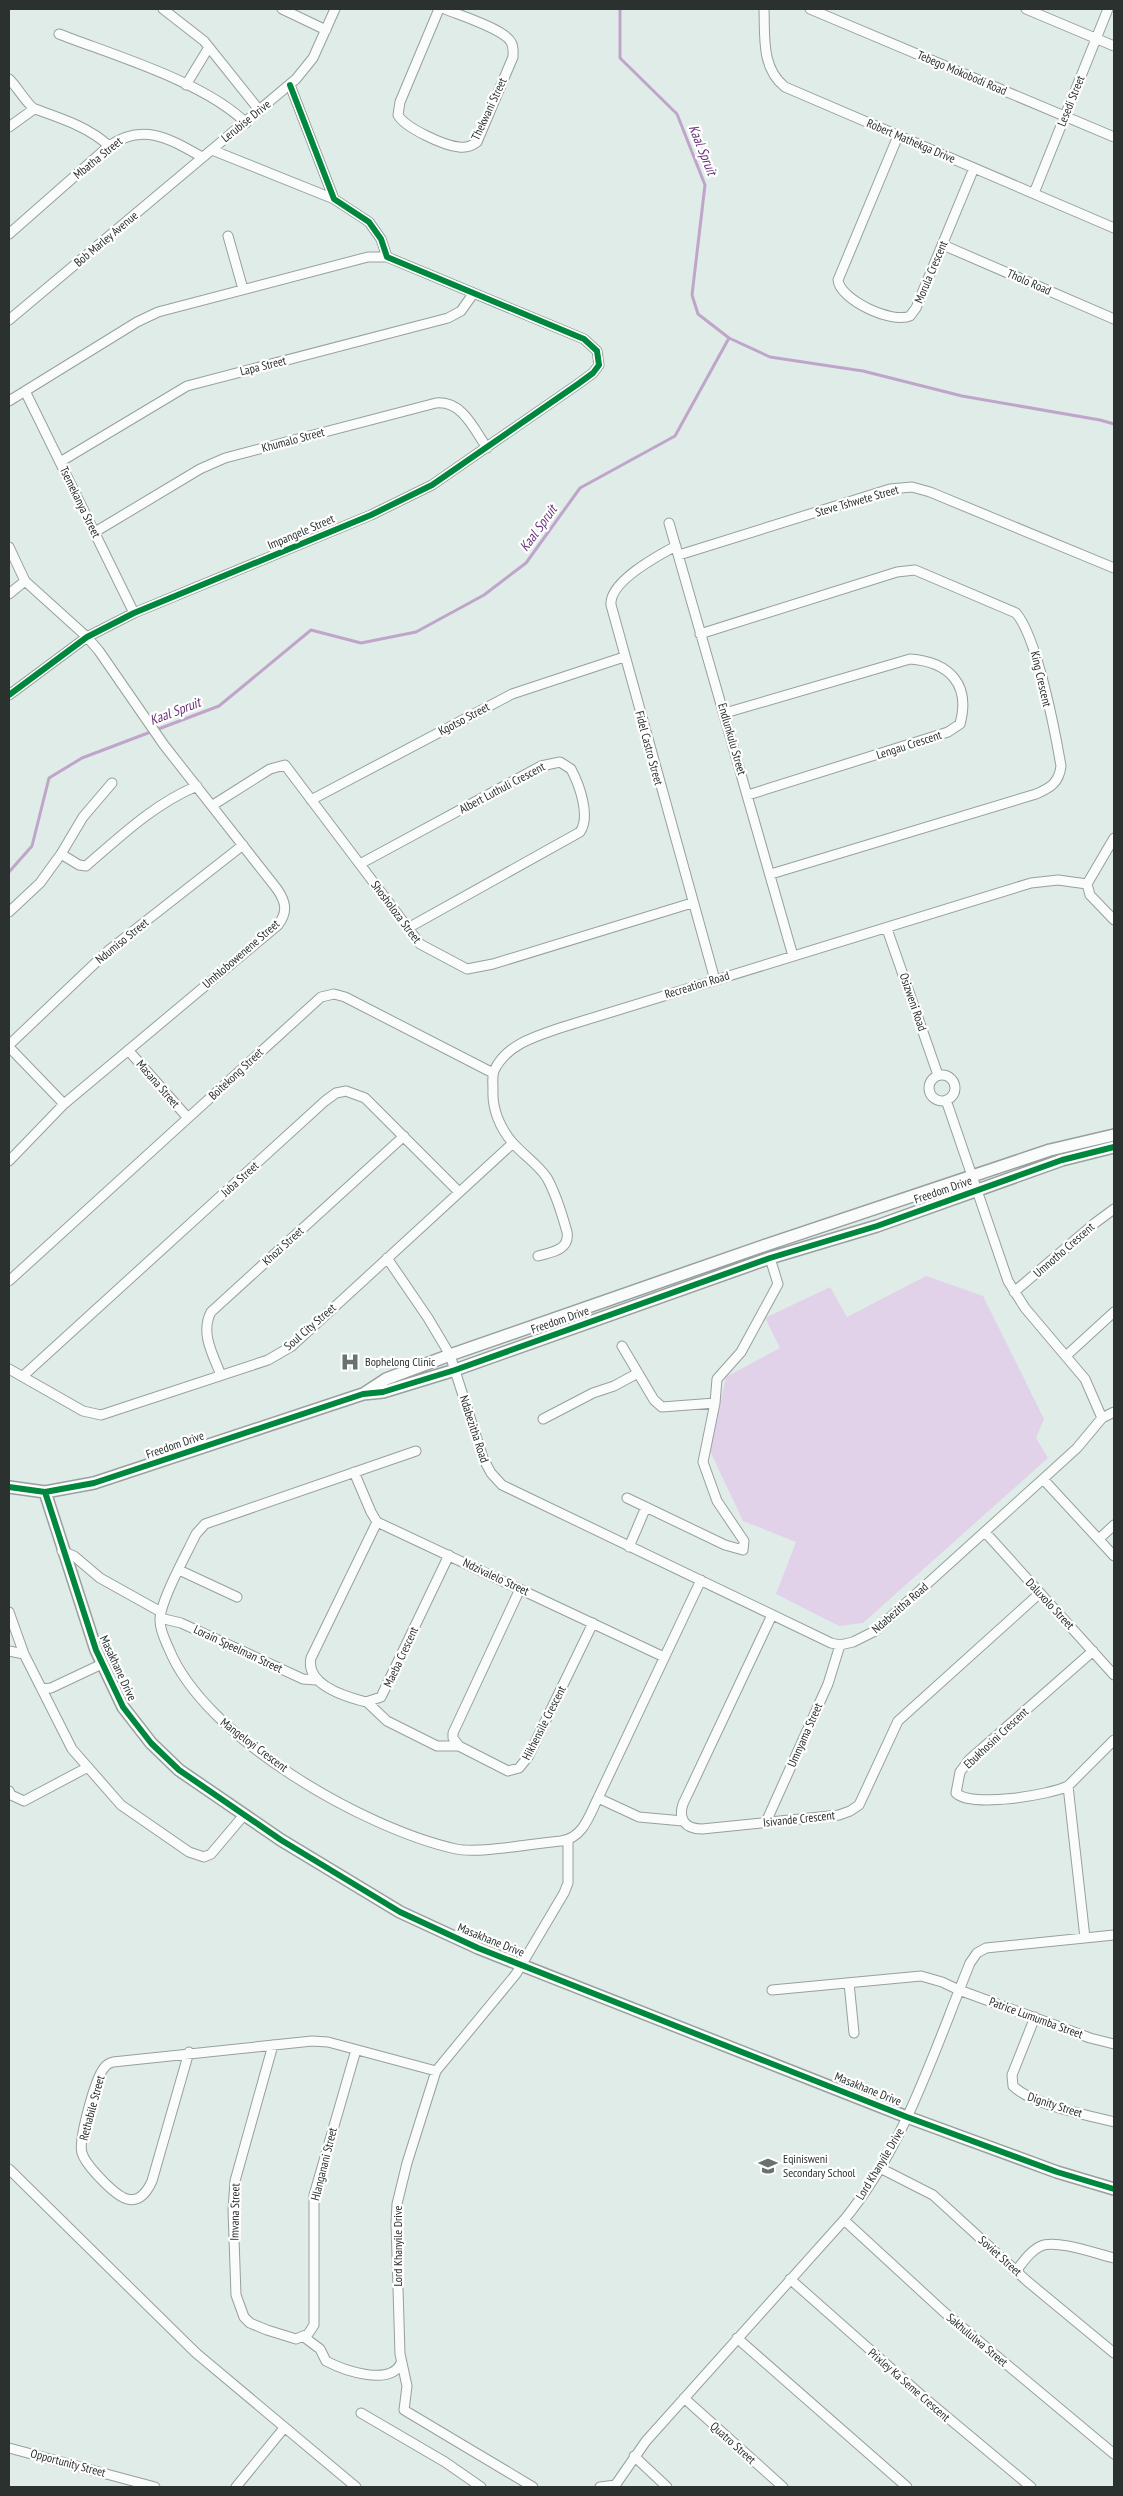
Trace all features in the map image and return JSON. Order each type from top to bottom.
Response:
[{"type":"street","points":[[163,9],[195,32],[260,111]]},
{"type":"street","points":[[282,9],[326,30]]},
{"type":"street","name":"Lerubise Drive","points":[[202,157],[246,123],[290,84],[313,58],[335,9]]},
{"type":"street","name":"Thekwani Street","points":[[439,9],[400,102],[398,115],[408,126],[450,145],[465,147],[477,142],[513,58],[514,49],[512,43],[503,34],[445,9]]},
{"type":"street","name":"Robert Mathekga Drive","points":[[764,9],[766,57],[771,71],[779,83],[790,90],[1114,228]]},
{"type":"street","name":"Tebego Mokobodi Road","points":[[810,9],[1114,137]]},
{"type":"street","points":[[1026,9],[1114,46]]},
{"type":"street","name":"Lesedi Street","points":[[1034,193],[1108,9]]},
{"type":"street","points":[[59,34],[137,63],[186,85],[222,104],[246,123]]},
{"type":"street","points":[[186,85],[209,47]]},
{"type":"street","points":[[9,79],[34,109],[52,113],[75,124],[96,135],[109,146]]},
{"type":"street","points":[[290,84],[334,199]]},
{"type":"street","points":[[9,127],[34,109]]},
{"type":"street","name":"Mbatha Street","points":[[9,234],[109,146],[130,134],[147,133],[171,141],[202,157]]},
{"type":"street","name":"Morula Crescent","points":[[898,136],[841,269],[839,285],[851,299],[895,319],[905,318],[916,308],[974,168]]},
{"type":"street","points":[[212,150],[334,199],[372,226],[381,239],[387,257]]},
{"type":"street","name":"Bob Marley Avenue","points":[[9,320],[202,157]]},
{"type":"street","points":[[228,236],[242,289]]},
{"type":"street","name":"Tholo Road","points":[[943,244],[1114,319]]},
{"type":"street","points":[[9,401],[148,317],[173,307],[368,257],[387,257],[472,294]]},
{"type":"street","name":"Impangele Street","points":[[9,695],[87,636],[134,613],[403,500],[432,486],[593,373],[599,365],[599,358],[592,344],[472,294]]},
{"type":"street","name":"Lapa Street","points":[[60,462],[187,386],[448,318],[461,311],[472,294]]},
{"type":"street","name":"Tsemekanya Street","points":[[25,391],[134,613]]},
{"type":"street","name":"Khumalo Street","points":[[95,532],[200,470],[225,458],[436,403],[451,403],[458,408],[487,448]]},
{"type":"street","name":"Steve Tshwete Street","points":[[678,550],[890,489],[912,487],[930,492],[1114,568]]},
{"type":"street","name":"Endlunkulu Street","points":[[669,523],[700,634],[725,713],[793,956]]},
{"type":"street","points":[[9,547],[25,581],[9,594]]},
{"type":"street","name":"Fidel Castro Street","points":[[678,550],[651,560],[612,592],[611,605],[692,903],[715,980]]},
{"type":"street","name":"King Crescent","points":[[700,634],[898,572],[915,570],[1016,613],[1024,623],[1033,646],[1061,766],[1060,775],[1052,786],[1036,794],[771,874]]},
{"type":"street","name":"Umhlobowenene Street","points":[[9,1160],[64,1104],[278,925],[283,917],[285,908],[284,899],[213,805],[164,745],[87,636],[25,581]]},
{"type":"street","name":"Kgotso Street","points":[[311,800],[512,694],[624,657]]},
{"type":"street","name":"Lengau Crescent","points":[[725,713],[910,659],[921,660],[942,667],[956,678],[960,688],[964,708],[962,718],[960,724],[948,732],[748,795]]},
{"type":"street","name":"Albert Luthuli Crescent","points":[[360,864],[541,766],[560,762],[571,769],[585,814],[580,832],[408,928]]},
{"type":"street","name":"Shosholoza Street","points":[[213,805],[281,764],[290,769],[311,800],[408,928],[426,948],[456,965],[472,969],[692,903]]},
{"type":"street","points":[[9,912],[40,883],[61,854],[83,817],[112,783]]},
{"type":"street","points":[[61,854],[79,865],[86,866],[154,810],[173,797],[197,786]]},
{"type":"street","points":[[1114,838],[1087,884],[1090,895],[1114,920]]},
{"type":"street","name":"Ndumiso Street","points":[[9,1046],[109,950],[243,845]]},
{"type":"street","name":"Recreation Road","points":[[493,1073],[507,1053],[532,1038],[1030,884],[1058,880],[1087,884]]},
{"type":"street","name":"Osizweni Road","points":[[887,928],[938,1076]]},
{"type":"street","name":"Boitekong Street","points":[[9,1281],[317,999],[327,994],[345,997],[493,1073]]},
{"type":"street","points":[[9,1046],[64,1104]]},
{"type":"street","name":"Masana Street","points":[[128,1050],[188,1118]]},
{"type":"street","points":[[493,1073],[493,1102],[503,1131],[546,1176],[567,1232],[568,1240],[561,1248],[538,1256]]},
{"type":"street","points":[[938,1076],[948,1076],[955,1084],[954,1094],[946,1100],[936,1099],[930,1091],[930,1082],[938,1076]]},
{"type":"street","name":"Juba Street","points":[[23,1376],[329,1096],[346,1091],[361,1095],[459,1192]]},
{"type":"street","points":[[946,1100],[1001,1263],[1014,1292],[1067,1355],[1090,1388],[1102,1418],[1114,1412]]},
{"type":"street","name":"Freedom Drive","points":[[363,1394],[386,1379],[763,1246],[1072,1144],[1114,1135]]},
{"type":"street","name":"Khozi Street","points":[[220,1375],[206,1334],[211,1312],[404,1136]]},
{"type":"street","name":"Soul City Street","points":[[9,1369],[83,1411],[94,1415],[115,1412],[260,1363],[285,1351],[513,1143]]},
{"type":"street","name":"Freedom Drive","points":[[9,1487],[45,1492],[78,1487],[127,1474],[363,1394],[383,1392],[455,1370],[770,1258],[877,1226],[1062,1160],[1114,1147]]},
{"type":"street","name":"Umnotho Crescent","points":[[1014,1292],[1114,1209]]},
{"type":"street","name":"Ndabezitha Road","points":[[387,1258],[428,1318],[450,1356],[482,1458],[496,1479],[510,1489],[840,1646],[870,1634],[1043,1479],[1076,1448],[1102,1418]]},
{"type":"street","points":[[627,1498],[725,1545],[743,1550],[745,1544],[720,1506],[704,1467],[705,1450],[715,1403],[718,1377],[738,1355],[750,1338],[759,1316],[778,1284],[770,1258]]},
{"type":"street","points":[[1067,1355],[1114,1312]]},
{"type":"street","points":[[622,1346],[654,1400],[662,1407],[715,1403]]},
{"type":"street","points":[[543,1419],[593,1393],[638,1373]]},
{"type":"street","points":[[160,1615],[196,1534],[209,1522],[416,1451]]},
{"type":"street","points":[[354,1472],[377,1522],[311,1658],[310,1668],[316,1680],[368,1703],[387,1722],[437,1746],[459,1746]]},
{"type":"street","points":[[1043,1479],[1114,1556]]},
{"type":"street","name":"Masakhane Drive","points":[[45,1492],[62,1551],[102,1664],[123,1707],[156,1749],[182,1772],[244,1815],[350,1883],[400,1912],[478,1948],[907,2117],[1057,2172],[1114,2189]]},
{"type":"street","points":[[629,1546],[646,1507]]},
{"type":"street","name":"Ndzivalelo Street","points":[[377,1522],[664,1657]]},
{"type":"street","points":[[1099,1539],[1114,1525]]},
{"type":"street","name":"Daluxolo Street","points":[[985,1532],[1114,1675]]},
{"type":"street","name":"Lorain Speelman Street","points":[[62,1551],[74,1556],[100,1578],[160,1615],[303,1679],[316,1680]]},
{"type":"street","name":"Maeba Crescent","points":[[368,1703],[378,1699],[385,1691],[449,1555]]},
{"type":"street","points":[[179,1570],[237,1597]]},
{"type":"street","points":[[568,1840],[579,1833],[598,1798],[701,1580]]},
{"type":"street","points":[[459,1746],[453,1738],[453,1729],[520,1589]]},
{"type":"street","name":"Isivande Crescent","points":[[598,1798],[638,1817],[682,1821],[694,1829],[838,1815],[855,1809],[859,1805],[898,1722],[1040,1593]]},
{"type":"street","points":[[9,1612],[24,1654],[72,1749],[121,1805],[159,1833],[200,1857],[211,1854],[244,1815]]},
{"type":"street","name":"Mangeloyi Crescent","points":[[160,1615],[161,1630],[174,1661],[189,1685],[212,1714],[232,1732],[258,1750],[353,1811],[395,1829],[460,1850],[568,1840]]},
{"type":"street","points":[[682,1821],[681,1811],[683,1804],[772,1615]]},
{"type":"street","name":"Hikhensile Crescent","points":[[459,1746],[508,1771],[522,1766],[593,1622]]},
{"type":"street","name":"Umnyama Street","points":[[766,1822],[828,1684],[840,1646]]},
{"type":"street","points":[[9,1651],[24,1654]]},
{"type":"street","name":"Ebukhosini Crescent","points":[[1093,1651],[970,1760],[960,1772],[956,1790],[960,1797],[972,1800],[1031,1796],[1068,1786],[1114,1740]]},
{"type":"street","points":[[42,1689],[51,1688],[102,1664]]},
{"type":"street","points":[[9,1791],[11,1795],[24,1801],[88,1767]]},
{"type":"street","points":[[1068,1786],[1084,1938]]},
{"type":"street","name":"Lord Khanyile Drive","points":[[533,2487],[405,2412],[403,2406],[408,2386],[401,2363],[397,2204],[436,2071],[522,1965],[567,1886],[568,1840]]},
{"type":"street","name":"Lord Khanyile Drive","points":[[600,2487],[615,2486],[634,2456],[864,2196],[907,2117],[971,1960],[982,1950],[1114,1935]]},
{"type":"street","name":"Patrice Lumumba Street","points":[[772,1990],[917,1976],[937,1980],[959,1990],[1090,2038],[1114,2044]]},
{"type":"street","points":[[849,1983],[854,2034]]},
{"type":"street","name":"Dignity Street","points":[[1035,2017],[1012,2075],[1013,2086],[1023,2094],[1055,2106],[1114,2122]]},
{"type":"street","name":"Rethabile Street","points":[[189,2052],[152,2181],[144,2196],[128,2200],[111,2189],[89,2166],[82,2153],[82,2137],[101,2072],[113,2062],[189,2052],[321,2041],[436,2071]]},
{"type":"street","name":"Imvana Street","points":[[273,2045],[235,2181],[233,2210],[236,2295],[242,2314],[250,2323],[288,2338],[304,2337]]},
{"type":"street","name":"Hlanganani Street","points":[[304,2337],[312,2331],[315,2319],[314,2195],[356,2050]]},
{"type":"street","name":"Soviet Street","points":[[880,2168],[933,2195],[1016,2271],[1114,2353]]},
{"type":"street","points":[[9,2169],[196,2353],[356,2487]]},
{"type":"street","name":"Sakhululwa Street","points":[[844,2220],[944,2312],[1114,2454]]},
{"type":"street","points":[[1016,2271],[1034,2250],[1046,2244],[1057,2244],[1114,2258]]},
{"type":"street","name":"Prixley Ka Seme Crescent","points":[[790,2279],[928,2401],[1031,2487]]},
{"type":"street","points":[[304,2337],[320,2349],[326,2362],[358,2374],[388,2373],[397,2370],[401,2363]]},
{"type":"street","points":[[737,2338],[907,2487]]},
{"type":"street","name":"Quatro Street","points":[[684,2398],[783,2487]]},
{"type":"street","points":[[361,2413],[445,2462],[481,2487]]},
{"type":"street","points":[[236,2487],[284,2428]]},
{"type":"street","name":"Opportunity Street","points":[[9,2448],[155,2487]]},
{"type":"street","points":[[634,2456],[667,2487]]},
{"type":"shaded area","points":[[926,1276],[983,1296],[1044,1419],[1036,1438],[1048,1458],[863,1623],[839,1626],[776,1594],[796,1542],[743,1521],[710,1451],[726,1377],[780,1348],[765,1318],[830,1287],[847,1317]]},
{"type":"waterway","name":"Kaal Spruit","points":[[9,872],[32,846],[49,778],[82,758],[219,706],[311,630],[361,643],[416,632],[484,595],[526,563],[580,488],[675,436],[729,338],[698,314],[692,295],[705,185],[677,114],[620,58],[620,9]]},
{"type":"waterway","points":[[729,338],[770,357],[863,371],[962,396],[1114,424]]},
{"type":"cycle path","points":[[9,695],[87,637],[134,613],[371,515],[432,485],[578,384],[593,373],[599,365],[597,351],[584,339],[387,257],[381,239],[369,222],[334,199],[290,85]]},
{"type":"cycle path","points":[[9,1487],[45,1492],[94,1483],[363,1394],[383,1392],[455,1370],[770,1258],[877,1226],[1062,1160],[1114,1147]]},
{"type":"cycle path","points":[[45,1492],[96,1650],[123,1707],[151,1743],[179,1770],[281,1840],[400,1912],[478,1948],[907,2117],[1057,2172],[1114,2189]]},
{"type":"place","name":"Bophelong Clinic","points":[[350,1362]]},
{"type":"place","name":"Eqinisweni Secondary School","points":[[768,2166]]}]
